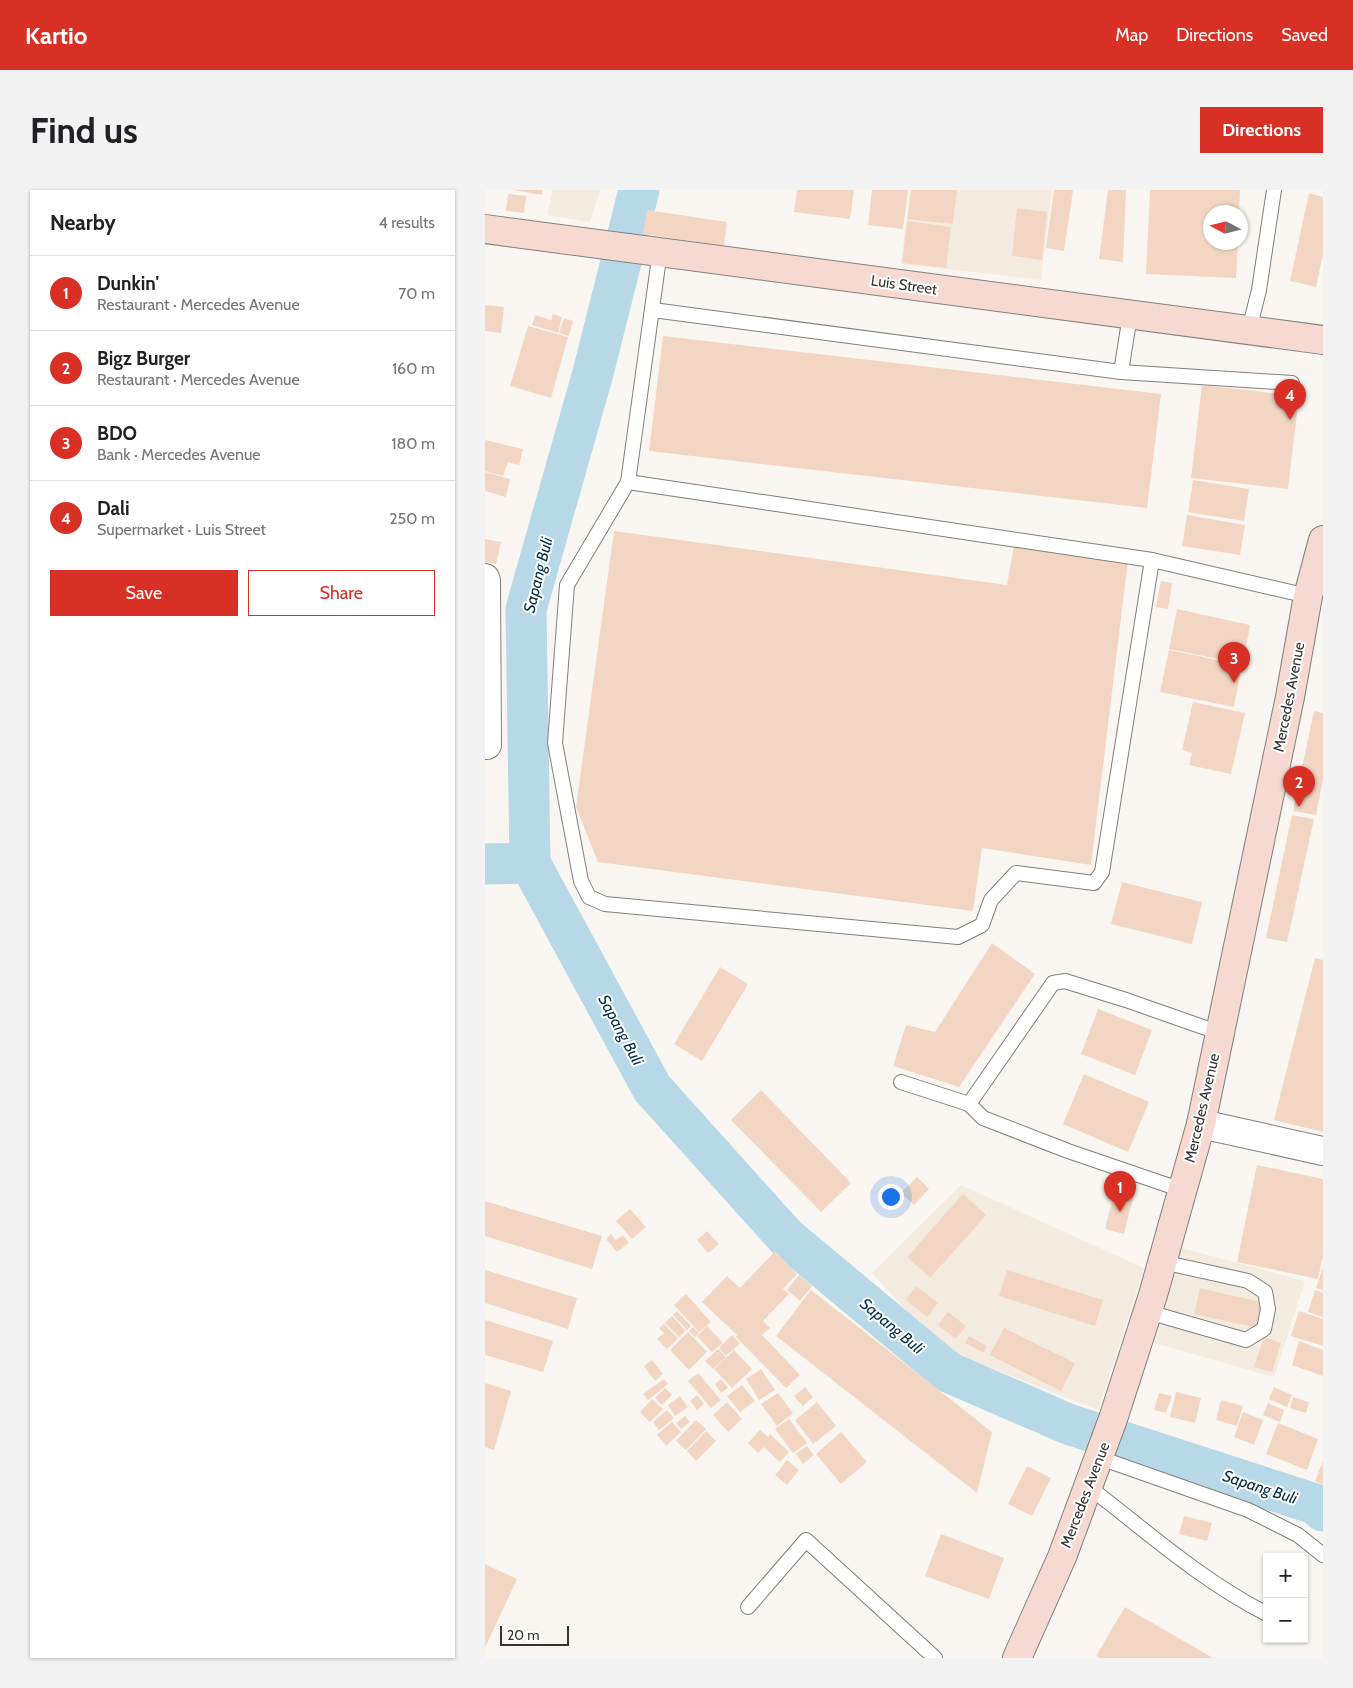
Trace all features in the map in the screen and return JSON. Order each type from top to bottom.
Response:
[{"type":"main road","name":"Luis Street","points":[[485,229],[1323,340]]},
{"type":"main road","name":"Mercedes Avenue","points":[[1017,1658],[1062,1557],[1100,1457],[1148,1312],[1201,1124],[1290,697],[1308,596],[1323,540]]},
{"type":"street","points":[[485,578],[487,745]]},
{"type":"street","points":[[1201,1124],[1323,1151]]},
{"type":"lane","points":[[1249,330],[1259,290],[1274,190]]},
{"type":"lane","points":[[648,250],[653,310],[628,482],[567,585],[555,743],[581,881],[589,897],[605,904],[958,936],[982,925],[991,900],[1016,873],[1094,883],[1102,872],[1152,560]]},
{"type":"lane","points":[[653,310],[1121,372],[1292,383]]},
{"type":"lane","points":[[1121,372],[1130,315]]},
{"type":"lane","points":[[628,482],[1152,560],[1308,596]]},
{"type":"lane","points":[[969,1104],[1053,983],[1065,982],[1082,987],[1220,1033]]},
{"type":"lane","points":[[901,1082],[969,1104],[983,1118],[1068,1151],[1182,1190]]},
{"type":"lane","points":[[1148,1312],[1246,1340],[1264,1329],[1268,1309],[1265,1292],[1248,1282],[1162,1262]]},
{"type":"lane","points":[[1100,1457],[1248,1510],[1297,1535],[1323,1555]]},
{"type":"lane","points":[[1089,1487],[1196,1570],[1237,1599],[1263,1612]]},
{"type":"lane","points":[[748,1607],[806,1540],[935,1658]]},
{"type":"shaded area","points":[[553,190],[600,190],[590,222],[547,215]]},
{"type":"shaded area","points":[[910,190],[1052,190],[1041,280],[901,264]]},
{"type":"shaded area","points":[[961,1185],[1144,1268],[1098,1410],[940,1348],[872,1273]]},
{"type":"shaded area","points":[[1182,1248],[1305,1281],[1274,1377],[1155,1343]]},
{"type":"building","points":[[513,190],[543,190],[542,195]]},
{"type":"building","points":[[797,190],[854,190],[850,219],[794,212]]},
{"type":"building","points":[[872,190],[908,190],[903,229],[868,225]]},
{"type":"building","points":[[911,190],[957,190],[953,224],[908,219]]},
{"type":"building","points":[[1054,190],[1073,190],[1064,251],[1046,248]]},
{"type":"building","points":[[1108,190],[1126,190],[1123,262],[1099,259]]},
{"type":"building","points":[[1150,190],[1240,190],[1239,205],[1203,205],[1203,250],[1238,250],[1236,278],[1146,274]]},
{"type":"building","points":[[1309,193],[1323,197],[1323,254],[1316,287],[1290,281]]},
{"type":"building","points":[[508,194],[526,196],[524,213],[506,211]]},
{"type":"building","points":[[1017,208],[1047,212],[1042,260],[1012,256]]},
{"type":"building","points":[[647,210],[727,222],[724,246],[643,234]]},
{"type":"building","points":[[907,221],[951,227],[946,268],[902,263]]},
{"type":"building","points":[[485,305],[504,307],[501,333],[485,331]]},
{"type":"building","points":[[553,314],[562,317],[558,333],[532,325],[535,315],[551,320]]},
{"type":"building","points":[[564,318],[573,321],[569,336],[559,333]]},
{"type":"building","points":[[528,326],[568,337],[551,398],[510,386]]},
{"type":"building","points":[[663,336],[1161,394],[1147,508],[649,451]]},
{"type":"building","points":[[1202,385],[1299,396],[1288,489],[1191,478]]},
{"type":"building","points":[[485,440],[523,449],[519,465],[508,462],[503,476],[485,471]]},
{"type":"building","points":[[485,472],[510,479],[506,497],[485,491]]},
{"type":"building","points":[[1193,480],[1249,489],[1244,521],[1188,512]]},
{"type":"building","points":[[1187,515],[1245,525],[1240,555],[1182,546]]},
{"type":"building","points":[[614,531],[1007,585],[1014,546],[1128,560],[1091,865],[982,848],[973,911],[598,862],[576,807]]},
{"type":"building","points":[[485,539],[501,542],[496,564],[485,562]]},
{"type":"building","points":[[1161,581],[1172,583],[1168,609],[1156,607]]},
{"type":"building","points":[[1177,609],[1250,625],[1243,664],[1169,649]]},
{"type":"building","points":[[1169,650],[1242,665],[1234,707],[1160,692]]},
{"type":"building","points":[[1193,702],[1245,713],[1231,774],[1189,765],[1192,753],[1182,750]]},
{"type":"building","points":[[1314,711],[1323,713],[1323,779],[1316,815],[1293,811]]},
{"type":"building","points":[[1292,815],[1314,819],[1287,942],[1266,938]]},
{"type":"building","points":[[1122,882],[1202,902],[1192,944],[1111,924]]},
{"type":"building","points":[[992,943],[1035,974],[959,1087],[893,1066],[906,1025],[935,1032]]},
{"type":"building","points":[[1315,958],[1323,960],[1323,1132],[1274,1120]]},
{"type":"building","points":[[720,967],[748,984],[702,1061],[674,1044]]},
{"type":"building","points":[[1098,1009],[1152,1030],[1135,1075],[1081,1054]]},
{"type":"building","points":[[1084,1074],[1149,1102],[1128,1152],[1063,1124]]},
{"type":"building","points":[[761,1090],[851,1183],[821,1212],[731,1120]]},
{"type":"building","points":[[1257,1165],[1323,1179],[1323,1255],[1318,1279],[1237,1262]]},
{"type":"building","points":[[917,1177],[929,1189],[914,1205],[901,1193]]},
{"type":"building","points":[[1115,1189],[1134,1194],[1124,1234],[1105,1229]]},
{"type":"building","points":[[963,1194],[986,1215],[930,1278],[907,1257]]},
{"type":"building","points":[[485,1201],[602,1236],[592,1269],[485,1236]]},
{"type":"building","points":[[630,1209],[646,1227],[632,1239],[616,1221]]},
{"type":"building","points":[[707,1231],[719,1244],[708,1253],[697,1240]]},
{"type":"building","points":[[611,1234],[616,1240],[623,1235],[629,1243],[617,1252],[606,1239]]},
{"type":"building","points":[[775,1251],[797,1274],[783,1289],[789,1294],[763,1321],[770,1328],[762,1335],[800,1375],[786,1388],[736,1337],[737,1335],[702,1302],[727,1276],[740,1288]]},
{"type":"building","points":[[1323,1267],[1323,1290],[1316,1288]]},
{"type":"building","points":[[485,1270],[577,1298],[568,1329],[485,1303]]},
{"type":"building","points":[[1007,1270],[1103,1300],[1095,1326],[999,1296]]},
{"type":"building","points":[[799,1275],[812,1286],[800,1301],[787,1290]]},
{"type":"building","points":[[916,1286],[938,1303],[927,1317],[906,1300]]},
{"type":"building","points":[[1200,1288],[1264,1303],[1258,1328],[1194,1314]]},
{"type":"building","points":[[811,1290],[992,1432],[977,1493],[776,1336]]},
{"type":"building","points":[[1315,1290],[1323,1293],[1323,1317],[1308,1312]]},
{"type":"building","points":[[686,1294],[711,1322],[699,1332],[674,1305]]},
{"type":"building","points":[[677,1311],[691,1326],[687,1330],[673,1315]]},
{"type":"building","points":[[1299,1311],[1323,1319],[1323,1346],[1291,1336]]},
{"type":"building","points":[[948,1312],[966,1326],[956,1339],[938,1325]]},
{"type":"building","points":[[672,1316],[686,1331],[679,1337],[665,1323]]},
{"type":"building","points":[[485,1320],[553,1341],[543,1372],[485,1355]]},
{"type":"building","points":[[664,1324],[678,1338],[667,1349],[657,1339],[664,1333],[659,1328]]},
{"type":"building","points":[[707,1326],[723,1343],[712,1352],[697,1336]]},
{"type":"building","points":[[693,1327],[699,1333],[695,1337],[689,1331]]},
{"type":"building","points":[[1004,1328],[1075,1363],[1061,1391],[990,1355]]},
{"type":"building","points":[[688,1332],[707,1352],[689,1370],[670,1350]]},
{"type":"building","points":[[732,1335],[740,1343],[726,1356],[719,1348]]},
{"type":"building","points":[[969,1336],[987,1346],[984,1353],[965,1343]]},
{"type":"building","points":[[1264,1337],[1281,1343],[1272,1372],[1254,1367]]},
{"type":"building","points":[[1299,1341],[1323,1350],[1323,1376],[1292,1365]]},
{"type":"building","points":[[718,1349],[726,1357],[713,1369],[705,1361]]},
{"type":"building","points":[[734,1350],[752,1369],[732,1388],[714,1369]]},
{"type":"building","points":[[652,1360],[663,1374],[655,1381],[644,1366]]},
{"type":"building","points":[[761,1369],[775,1390],[759,1400],[746,1379]]},
{"type":"building","points":[[698,1373],[721,1400],[711,1408],[688,1381]]},
{"type":"building","points":[[664,1379],[668,1384],[648,1400],[643,1394]]},
{"type":"building","points":[[721,1379],[728,1388],[721,1393],[715,1384]]},
{"type":"building","points":[[485,1383],[511,1391],[494,1450],[485,1447]]},
{"type":"building","points":[[742,1385],[755,1401],[740,1412],[727,1396]]},
{"type":"building","points":[[805,1387],[813,1397],[803,1406],[794,1396]]},
{"type":"building","points":[[1274,1387],[1292,1395],[1287,1407],[1269,1399]]},
{"type":"building","points":[[665,1388],[672,1395],[662,1405],[655,1398]]},
{"type":"building","points":[[1176,1392],[1201,1398],[1195,1423],[1170,1417]]},
{"type":"building","points":[[778,1393],[793,1413],[777,1426],[761,1404]]},
{"type":"building","points":[[1159,1393],[1172,1396],[1166,1413],[1154,1410]]},
{"type":"building","points":[[697,1395],[704,1404],[697,1410],[690,1401]]},
{"type":"building","points":[[680,1396],[688,1407],[675,1416],[668,1405]]},
{"type":"building","points":[[1293,1397],[1309,1402],[1306,1413],[1290,1408]]},
{"type":"building","points":[[652,1399],[663,1409],[650,1422],[640,1412]]},
{"type":"building","points":[[1221,1400],[1243,1406],[1237,1426],[1216,1420]]},
{"type":"building","points":[[727,1402],[742,1419],[728,1432],[713,1415]]},
{"type":"building","points":[[817,1402],[836,1426],[813,1444],[795,1420]]},
{"type":"building","points":[[1268,1403],[1284,1410],[1280,1422],[1263,1415]]},
{"type":"building","points":[[667,1410],[674,1418],[659,1430],[653,1422]]},
{"type":"building","points":[[1243,1412],[1263,1420],[1254,1445],[1234,1437]]},
{"type":"building","points":[[685,1416],[690,1422],[681,1429],[676,1423]]},
{"type":"building","points":[[789,1419],[807,1443],[793,1453],[775,1429]]},
{"type":"building","points":[[696,1420],[706,1429],[686,1450],[676,1441]]},
{"type":"building","points":[[672,1422],[681,1432],[666,1446],[657,1435]]},
{"type":"building","points":[[1278,1423],[1318,1439],[1307,1470],[1266,1454]]},
{"type":"building","points":[[760,1430],[768,1437],[770,1434],[789,1452],[780,1462],[764,1447],[758,1453],[748,1443]]},
{"type":"building","points":[[706,1431],[716,1441],[696,1461],[687,1451]]},
{"type":"building","points":[[841,1432],[867,1462],[841,1484],[816,1454]]},
{"type":"building","points":[[807,1446],[814,1455],[803,1464],[796,1454]]},
{"type":"building","points":[[787,1460],[799,1470],[787,1485],[775,1475]]},
{"type":"building","points":[[1323,1461],[1323,1485],[1315,1481]]},
{"type":"building","points":[[1027,1466],[1051,1478],[1032,1516],[1008,1504]]},
{"type":"building","points":[[1184,1516],[1212,1523],[1207,1541],[1179,1534]]},
{"type":"building","points":[[941,1534],[1004,1558],[989,1599],[925,1576]]},
{"type":"building","points":[[485,1564],[517,1579],[485,1648]]},
{"type":"building","points":[[1125,1607],[1213,1658],[1099,1658],[1096,1656]]},
{"type":"waterway","name":"Sapang Buli","points":[[639,190],[593,373],[526,609],[530,863],[652,1088],[786,1237],[948,1372],[1068,1424],[1315,1504],[1323,1511]]},
{"type":"waterway","points":[[485,864],[530,863]]},
{"type":"place","name":"Dali","points":[[1290,420]]},
{"type":"place","name":"BDO","points":[[1234,683]]},
{"type":"place","name":"Bigz Burger","points":[[1299,807]]},
{"type":"place","name":"Dunkin'","points":[[1120,1212]]}]
